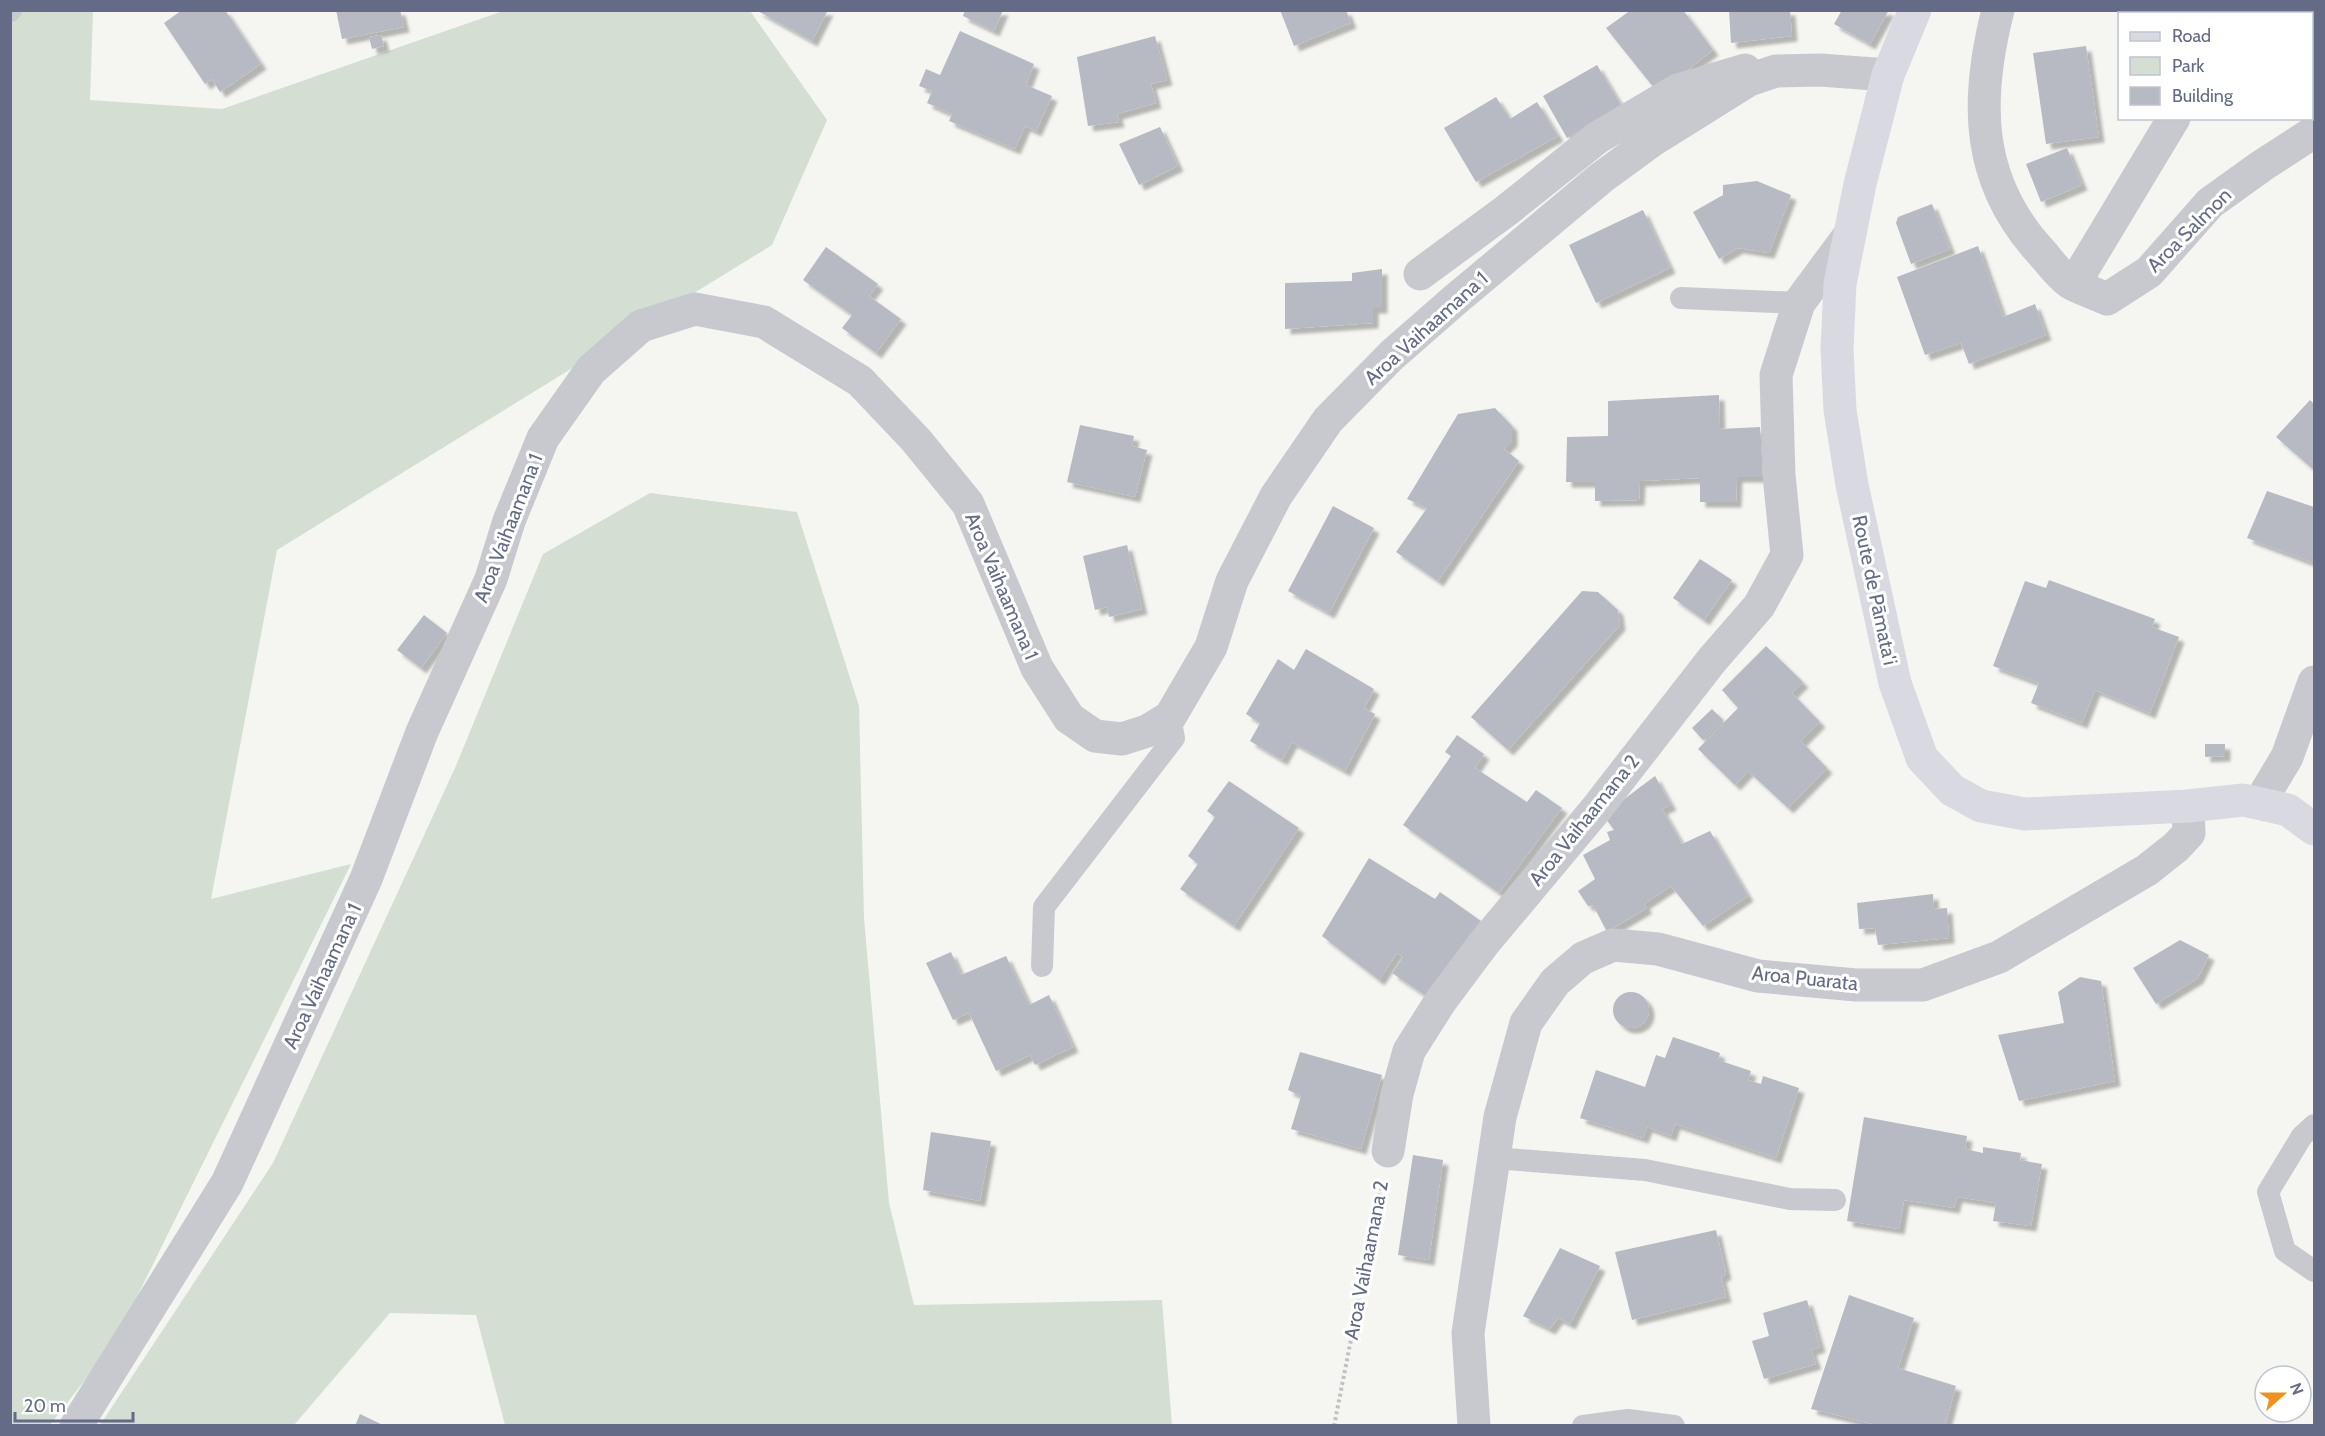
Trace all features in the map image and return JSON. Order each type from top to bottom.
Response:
[{"type":"main road","name":"Route de Pāmata'i","points":[[1915,10],[1888,75],[1848,237],[1840,284],[1837,349],[1840,410],[1852,485],[1895,683],[1922,758],[1952,790],[1981,806],[2025,814],[2188,806],[2243,800],[2288,810],[2314,829]]},
{"type":"street","name":"Aroa Salmon","points":[[1998,10],[1986,56],[1984,136],[1998,190],[2022,231],[2068,281],[2107,299],[2149,272],[2210,203],[2262,165],[2314,132]]},
{"type":"street","name":"Aroa Vaihaamana 1","points":[[1420,274],[1507,210],[1597,138],[1678,90],[1738,70],[1820,70],[1888,75]]},
{"type":"street","name":"Aroa Vaihaamana 1","points":[[76,1425],[227,1183],[366,879],[422,732],[490,579],[509,521],[543,438],[591,370],[641,326],[695,309],[764,322],[860,381],[916,440],[968,504],[1037,668],[1069,718],[1095,736],[1122,739],[1147,731],[1170,717],[1211,646],[1232,581],[1276,496],[1328,420],[1408,341],[1601,178],[1653,140],[1739,86],[1776,71]]},
{"type":"street","points":[[2074,284],[2173,120]]},
{"type":"street","name":"Aroa Vaihaamana 2","points":[[1388,1151],[1397,1094],[1409,1051],[1440,1002],[1484,943],[1597,808],[1704,669],[1760,606],[1787,555],[1779,475],[1776,375],[1799,303],[1848,237]]},
{"type":"street","points":[[2260,802],[2287,757],[2314,682]]},
{"type":"street","name":"Aroa Puarata","points":[[1474,1425],[1468,1333],[1500,1117],[1526,1023],[1555,982],[1583,958],[1613,945],[1658,949],[1758,976],[1856,985],[1923,985],[1999,957],[2147,870],[2176,848],[2189,833],[2188,806]]},
{"type":"lane","points":[[1681,298],[1799,303]]},
{"type":"lane","name":"Aroa Vaihaamana 1","points":[[1042,966],[1044,907],[1174,738],[1170,717]]},
{"type":"lane","points":[[2314,1125],[2302,1136],[2268,1192],[2285,1251],[2314,1271]]},
{"type":"lane","points":[[1494,1158],[1645,1170],[1790,1199],[1835,1200]]},
{"type":"lane","points":[[1583,1425],[1628,1420],[1674,1425]]},
{"type":"path","name":"Aroa Vaihaamana 2","points":[[1334,1425],[1388,1151]]},
{"type":"green space","points":[[10,11],[93,11],[90,100],[222,109],[503,11],[750,11],[827,120],[772,245],[277,550],[211,899],[351,864],[114,1343],[49,1426],[10,1425]]},
{"type":"green space","points":[[650,493],[797,512],[859,706],[864,918],[889,1203],[914,1305],[1162,1300],[1172,1425],[505,1425],[476,1315],[390,1313],[294,1425],[100,1425],[273,1163],[455,768],[543,554]]},
{"type":"building","points":[[182,10],[225,10],[261,64],[220,92],[212,79],[205,84],[164,23]]},
{"type":"building","points":[[336,10],[400,10],[404,27],[342,39]]},
{"type":"building","points":[[756,10],[828,10],[812,41]]},
{"type":"building","points":[[965,10],[1003,10],[994,31],[963,16]]},
{"type":"building","points":[[1280,10],[1346,10],[1351,23],[1294,46]]},
{"type":"building","points":[[1631,10],[1683,10],[1713,50],[1658,93],[1606,28]]},
{"type":"building","points":[[1729,10],[1790,10],[1792,36],[1731,43]]},
{"type":"building","points":[[1842,10],[1889,10],[1870,44],[1834,24]]},
{"type":"building","points":[[960,31],[1034,64],[1026,85],[1052,96],[1036,131],[1025,126],[1015,149],[949,121],[952,114],[927,103],[932,91],[919,86],[926,69],[940,75]]},
{"type":"building","points":[[2314,32],[2314,85],[2313,83]]},
{"type":"building","points":[[381,35],[384,46],[372,49],[369,37]]},
{"type":"building","points":[[1155,36],[1167,80],[1151,84],[1156,103],[1117,114],[1119,122],[1088,126],[1077,57]]},
{"type":"building","points":[[2086,46],[2099,137],[2046,144],[2033,53]]},
{"type":"building","points":[[1597,65],[1622,107],[1567,138],[1543,96]]},
{"type":"building","points":[[1496,97],[1510,119],[1537,102],[1558,136],[1476,182],[1444,128]]},
{"type":"building","points":[[1160,127],[1178,166],[1139,185],[1119,144]]},
{"type":"building","points":[[2067,148],[2082,185],[2041,202],[2026,164]]},
{"type":"building","points":[[1757,181],[1791,195],[1769,253],[1738,248],[1719,259],[1693,212],[1723,195],[1723,185]]},
{"type":"building","points":[[1932,204],[1950,249],[1911,264],[1896,223],[1898,217]]},
{"type":"building","points":[[1643,210],[1670,268],[1596,303],[1569,245]]},
{"type":"building","points":[[1978,246],[2003,317],[2035,304],[2046,335],[1969,364],[1961,343],[1925,355],[1897,277]]},
{"type":"building","points":[[826,247],[878,284],[869,296],[901,319],[876,353],[842,328],[852,315],[803,280]]},
{"type":"building","points":[[1382,269],[1382,308],[1373,308],[1373,323],[1285,329],[1285,283],[1352,281],[1352,273]]},
{"type":"building","points":[[1719,395],[1720,429],[1760,427],[1763,477],[1737,477],[1736,502],[1700,502],[1700,478],[1640,481],[1639,500],[1595,501],[1595,482],[1566,482],[1567,437],[1608,436],[1608,401]]},
{"type":"building","points":[[2310,400],[2314,404],[2314,470],[2276,437]]},
{"type":"building","points":[[1495,408],[1512,426],[1512,441],[1504,449],[1519,461],[1438,581],[1396,552],[1427,508],[1407,499],[1458,414]]},
{"type":"building","points":[[1080,425],[1134,436],[1132,446],[1147,450],[1135,497],[1067,482]]},
{"type":"building","points":[[2267,491],[2314,507],[2314,563],[2247,538]]},
{"type":"building","points":[[1333,506],[1374,528],[1329,613],[1288,591]]},
{"type":"building","points":[[1127,545],[1142,609],[1109,617],[1107,607],[1095,610],[1083,556]]},
{"type":"building","points":[[1700,559],[1732,580],[1704,620],[1673,598]]},
{"type":"building","points":[[2049,580],[2155,619],[2152,627],[2179,637],[2150,713],[2095,690],[2082,723],[2031,703],[2039,683],[1993,666],[2025,581],[2046,588]]},
{"type":"building","points":[[1582,591],[1598,592],[1618,610],[1620,625],[1508,750],[1471,717]]},
{"type":"building","points":[[424,615],[447,633],[421,668],[397,650]]},
{"type":"building","points":[[1766,646],[1803,682],[1792,693],[1820,722],[1801,741],[1827,768],[1788,808],[1748,771],[1735,785],[1698,749],[1738,708],[1722,690]]},
{"type":"building","points":[[1306,649],[1374,689],[1364,708],[1375,714],[1345,771],[1292,742],[1282,760],[1250,741],[1260,723],[1246,714],[1278,659],[1294,670]]},
{"type":"building","points":[[1712,709],[1723,720],[1703,740],[1692,728]]},
{"type":"building","points":[[1457,735],[1484,754],[1475,768],[1527,802],[1536,790],[1562,808],[1499,893],[1403,825],[1451,756],[1445,752]]},
{"type":"building","points":[[2205,744],[2225,744],[2225,756],[2205,757]]},
{"type":"building","points":[[1655,776],[1671,805],[1662,809],[1682,844],[1710,831],[1748,896],[1703,926],[1671,886],[1644,904],[1647,908],[1607,932],[1593,905],[1588,906],[1578,891],[1595,879],[1583,855],[1610,840],[1607,832],[1614,830],[1603,815]]},
{"type":"building","points":[[1229,781],[1299,828],[1234,926],[1180,889],[1198,864],[1188,856],[1215,817],[1207,811]]},
{"type":"building","points":[[1369,858],[1435,899],[1440,892],[1481,921],[1429,998],[1392,973],[1403,957],[1397,953],[1379,980],[1322,936]]},
{"type":"building","points":[[1933,894],[1934,909],[1947,908],[1949,938],[1878,945],[1875,928],[1859,929],[1857,903]]},
{"type":"building","points":[[2180,940],[2209,955],[2198,978],[2156,1004],[2133,968]]},
{"type":"building","points":[[951,952],[961,975],[1006,956],[1029,1005],[1049,995],[1073,1047],[1035,1065],[1030,1055],[996,1071],[969,1013],[953,1020],[926,963]]},
{"type":"building","points":[[2080,977],[2101,981],[2115,1081],[2019,1101],[1998,1035],[2064,1023],[2058,992]]},
{"type":"building","points":[[1631,992],[1644,997],[1649,1010],[1644,1023],[1631,1028],[1618,1023],[1613,1010],[1618,997]]},
{"type":"building","points":[[1673,1037],[1720,1053],[1718,1060],[1751,1071],[1748,1080],[1761,1084],[1763,1076],[1799,1088],[1776,1158],[1675,1124],[1671,1136],[1647,1127],[1643,1138],[1580,1118],[1596,1070],[1645,1087],[1656,1055],[1665,1058]]},
{"type":"building","points":[[1300,1052],[1382,1075],[1361,1149],[1291,1129],[1301,1096],[1288,1090]]},
{"type":"building","points":[[1864,1117],[1967,1136],[1965,1149],[1983,1153],[1983,1147],[2021,1153],[2020,1160],[2042,1164],[2031,1226],[1993,1221],[1996,1203],[1957,1197],[1954,1208],[1904,1200],[1899,1229],[1847,1221]]},
{"type":"building","points":[[931,1132],[991,1141],[980,1201],[923,1190]]},
{"type":"building","points":[[1413,1155],[1443,1160],[1429,1260],[1398,1255]]},
{"type":"building","points":[[1716,1230],[1726,1274],[1721,1277],[1726,1297],[1632,1320],[1615,1252]]},
{"type":"building","points":[[1560,1248],[1600,1266],[1570,1324],[1558,1318],[1550,1329],[1523,1316]]},
{"type":"building","points":[[1849,1295],[1914,1318],[1898,1368],[1956,1386],[1945,1426],[1881,1426],[1811,1409]]},
{"type":"building","points":[[1807,1300],[1820,1347],[1811,1350],[1816,1364],[1764,1379],[1752,1341],[1769,1336],[1763,1313]]},
{"type":"building","points":[[360,1414],[385,1426],[355,1426]]}]
